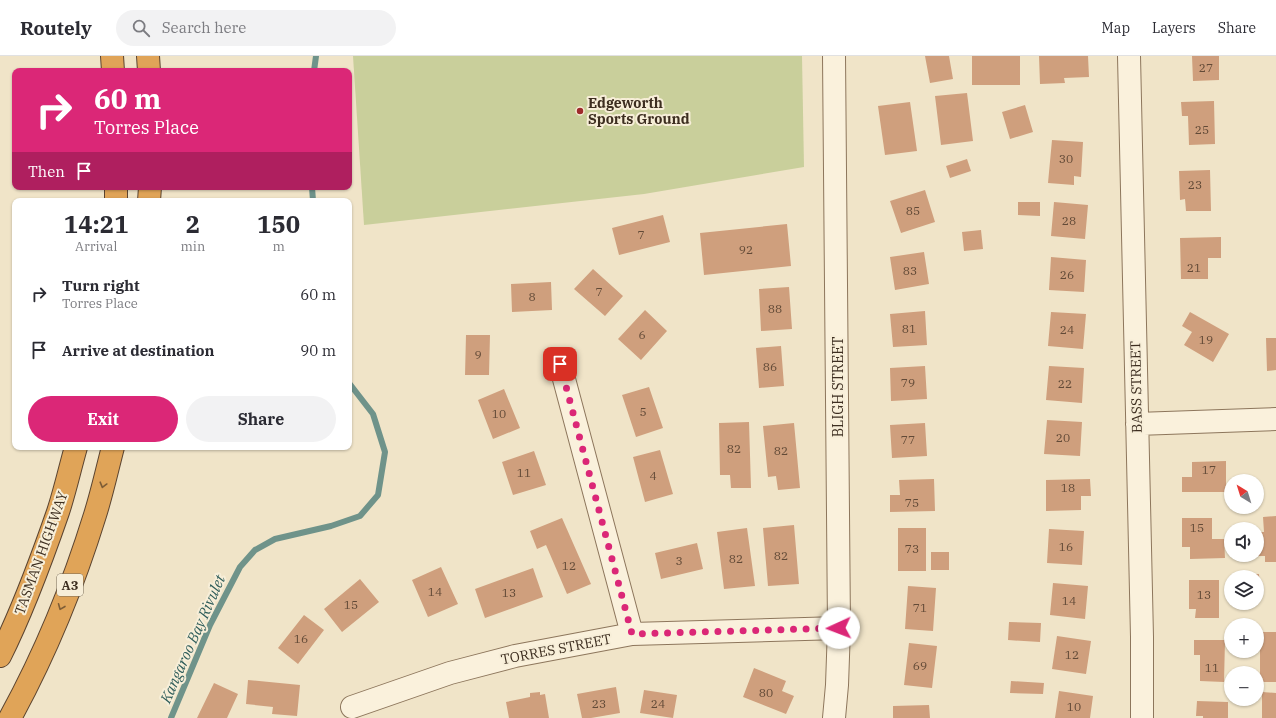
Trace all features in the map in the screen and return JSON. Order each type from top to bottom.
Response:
[{"type":"highway","points":[[112,56],[113,68]]},
{"type":"highway","points":[[148,56],[149,68]]},
{"type":"highway","name":"TASMAN HIGHWAY","points":[[0,656],[33,580],[58,510],[75,450]]},
{"type":"highway","name":"A3","points":[[10,718],[21,698],[51,633],[78,564],[95,515],[112,450]]},
{"type":"street","name":"BLIGH STREET","points":[[834,56],[839,628],[834,718]]},
{"type":"street","name":"BASS STREET","points":[[1129,56],[1142,718]]},
{"type":"street","points":[[560,364],[632,634]]},
{"type":"street","points":[[1137,424],[1276,419]]},
{"type":"street","name":"TORRES STREET","points":[[352,706],[450,673],[515,656],[632,634],[839,628]]},
{"type":"green space","name":"Edgeworth Sports Ground","points":[[353,56],[802,56],[804,167],[644,194],[364,225]]},
{"type":"building","points":[[925,56],[949,56],[953,79],[930,83]]},
{"type":"building","points":[[972,56],[1020,56],[1020,85],[972,85]]},
{"type":"building","points":[[1039,56],[1088,56],[1089,77],[1064,78],[1065,83],[1040,84]]},
{"type":"building","points":[[1192,56],[1219,56],[1219,80],[1193,81]]},
{"type":"building","points":[[967,93],[973,141],[941,145],[935,96]]},
{"type":"building","points":[[1214,101],[1215,144],[1189,145],[1188,116],[1182,116],[1181,102]]},
{"type":"building","points":[[910,102],[917,151],[885,155],[878,106]]},
{"type":"building","points":[[1025,105],[1033,132],[1010,139],[1002,112]]},
{"type":"building","points":[[1052,140],[1083,142],[1081,177],[1074,176],[1074,185],[1048,183]]},
{"type":"building","points":[[967,159],[971,171],[950,178],[946,166]]},
{"type":"building","points":[[1210,170],[1211,211],[1186,211],[1185,199],[1180,200],[1179,171]]},
{"type":"building","points":[[925,190],[935,222],[901,233],[890,201]]},
{"type":"building","points":[[1018,202],[1040,202],[1040,216],[1018,215]]},
{"type":"building","points":[[1054,202],[1088,205],[1085,239],[1051,236]]},
{"type":"building","points":[[663,215],[670,242],[619,255],[612,228]]},
{"type":"building","points":[[787,224],[791,266],[704,275],[700,233]]},
{"type":"building","points":[[981,230],[983,249],[964,251],[962,232]]},
{"type":"building","points":[[1221,237],[1221,258],[1208,258],[1208,279],[1181,279],[1180,238]]},
{"type":"building","points":[[924,252],[929,284],[895,290],[890,257]]},
{"type":"building","points":[[1051,257],[1086,260],[1084,292],[1049,290]]},
{"type":"building","points":[[593,269],[623,296],[605,316],[574,289]]},
{"type":"building","points":[[551,282],[552,310],[512,312],[511,284]]},
{"type":"building","points":[[789,287],[792,329],[761,331],[759,289]]},
{"type":"building","points":[[645,310],[667,331],[641,360],[618,339]]},
{"type":"building","points":[[925,311],[927,345],[893,347],[890,314]]},
{"type":"building","points":[[1051,312],[1086,314],[1083,349],[1048,346]]},
{"type":"building","points":[[1190,312],[1229,334],[1213,362],[1184,345],[1192,332],[1182,326]]},
{"type":"building","points":[[466,335],[490,335],[489,375],[465,375]]},
{"type":"building","points":[[1266,338],[1276,338],[1276,370],[1267,371]]},
{"type":"building","points":[[781,346],[784,386],[759,388],[756,348]]},
{"type":"building","points":[[925,366],[927,399],[891,401],[890,368]]},
{"type":"building","points":[[1049,366],[1084,368],[1082,403],[1046,400]]},
{"type":"building","points":[[649,387],[663,428],[636,437],[622,395]]},
{"type":"building","points":[[504,389],[520,428],[493,439],[478,400]]},
{"type":"building","points":[[1047,420],[1082,422],[1080,456],[1044,454]]},
{"type":"building","points":[[749,422],[751,488],[731,488],[730,475],[720,475],[719,423]]},
{"type":"building","points":[[794,423],[800,488],[778,490],[776,476],[768,477],[763,426]]},
{"type":"building","points":[[925,423],[927,456],[892,458],[890,425]]},
{"type":"building","points":[[660,450],[673,494],[645,502],[633,457]]},
{"type":"building","points":[[534,451],[546,485],[513,495],[502,462]]},
{"type":"building","points":[[1226,461],[1224,492],[1182,492],[1182,477],[1192,477],[1192,462]]},
{"type":"building","points":[[934,479],[935,511],[890,512],[890,495],[900,495],[899,480]]},
{"type":"building","points":[[1090,479],[1091,496],[1081,496],[1081,510],[1046,511],[1046,480]]},
{"type":"building","points":[[1276,516],[1276,562],[1265,562],[1263,517]]},
{"type":"building","points":[[562,518],[591,584],[567,594],[546,545],[537,549],[530,531]]},
{"type":"building","points":[[1182,518],[1212,518],[1212,539],[1224,539],[1224,558],[1190,559],[1190,547],[1182,547]]},
{"type":"building","points":[[794,525],[799,584],[768,586],[763,528]]},
{"type":"building","points":[[747,528],[755,586],[724,589],[717,532]]},
{"type":"building","points":[[898,528],[926,528],[926,571],[898,571]]},
{"type":"building","points":[[1049,529],[1084,531],[1082,565],[1047,563]]},
{"type":"building","points":[[697,543],[703,569],[661,579],[655,553]]},
{"type":"building","points":[[931,552],[949,552],[949,570],[931,570]]},
{"type":"building","points":[[441,567],[458,604],[428,617],[412,580]]},
{"type":"building","points":[[533,568],[543,597],[485,618],[475,589]]},
{"type":"building","points":[[360,579],[379,602],[342,632],[324,609]]},
{"type":"building","points":[[1189,580],[1219,580],[1219,618],[1195,618],[1196,609],[1189,609]]},
{"type":"building","points":[[1053,583],[1088,586],[1085,619],[1050,615]]},
{"type":"building","points":[[908,586],[936,588],[933,631],[905,629]]},
{"type":"building","points":[[304,615],[324,630],[298,664],[278,648]]},
{"type":"building","points":[[1009,622],[1041,623],[1040,642],[1008,640]]},
{"type":"building","points":[[1264,632],[1276,632],[1276,682],[1264,682],[1264,666],[1260,666],[1260,658],[1264,658]]},
{"type":"building","points":[[1057,636],[1091,641],[1086,674],[1052,669]]},
{"type":"building","points":[[1194,640],[1224,640],[1224,682],[1200,681],[1200,655],[1194,655]]},
{"type":"building","points":[[909,643],[937,646],[932,688],[904,685]]},
{"type":"building","points":[[754,668],[786,681],[782,691],[794,696],[786,714],[743,697]]},
{"type":"building","points":[[248,680],[300,685],[297,716],[272,714],[273,707],[246,704]]},
{"type":"building","points":[[1011,681],[1044,683],[1043,694],[1010,693]]},
{"type":"building","points":[[214,683],[238,694],[227,718],[197,718]]},
{"type":"building","points":[[616,687],[620,713],[582,718],[577,694]]},
{"type":"building","points":[[644,690],[677,695],[673,718],[640,713]]},
{"type":"building","points":[[1059,691],[1093,696],[1090,718],[1055,718]]},
{"type":"building","points":[[540,692],[540,695],[545,694],[549,718],[509,718],[506,702],[530,697],[530,693]]},
{"type":"building","points":[[1264,692],[1276,693],[1276,718],[1262,718]]},
{"type":"building","points":[[1197,701],[1224,702],[1224,706],[1228,706],[1228,718],[1203,718],[1203,716],[1196,716]]},
{"type":"building","points":[[929,705],[930,718],[893,718],[893,706]]},
{"type":"waterway","name":"Kangaroo Bay Rivulet","points":[[314,68],[316,56]]},
{"type":"waterway","name":"Kangaroo Bay Rivulet","points":[[312,190],[313,198]]},
{"type":"waterway","name":"Kangaroo Bay Rivulet","points":[[171,718],[210,625],[240,567],[255,550],[275,539],[331,526],[360,516],[378,495],[385,452],[373,414],[352,387]]},
{"type":"place","name":"Edgeworth Sports Ground","points":[[580,111]]},
{"type":"route","points":[[560,364],[632,634],[839,628]]}]
